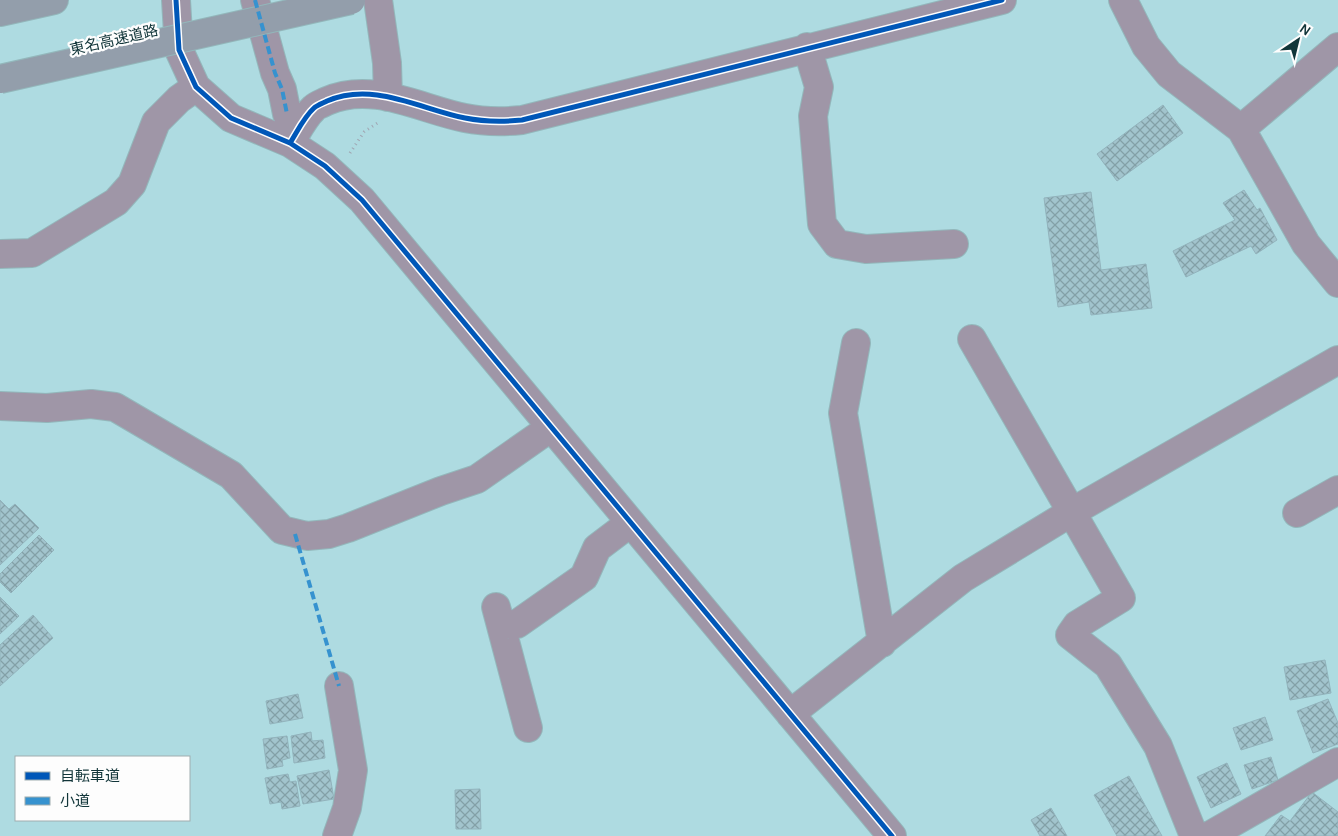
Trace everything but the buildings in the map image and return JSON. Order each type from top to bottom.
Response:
[{"type":"highway","points":[[0,12],[54,0]]},
{"type":"highway","name":"東名高速道路","points":[[0,79],[351,0]]},
{"type":"street","points":[[176,0],[179,50],[196,87],[231,118],[290,143],[325,166],[362,200],[550,428],[892,836]]},
{"type":"street","points":[[255,0],[275,73],[282,89],[287,114]]},
{"type":"street","points":[[378,0],[387,63],[385,108]]},
{"type":"street","points":[[290,143],[314,107],[341,95],[362,94],[385,108],[420,104],[463,118],[494,123],[522,120],[807,47],[1002,0]]},
{"type":"street","points":[[1123,0],[1146,46],[1169,74],[1241,128],[1306,244],[1338,284]]},
{"type":"street","points":[[807,47],[819,87],[813,116],[822,224],[837,244],[866,249],[954,244]]},
{"type":"street","points":[[1241,128],[1338,47]]},
{"type":"street","points":[[0,254],[32,253],[116,202],[132,184],[156,122],[179,99],[196,87]]},
{"type":"street","points":[[972,339],[1070,513],[1121,598],[1077,625],[1070,635],[1108,665],[1158,746],[1194,836]]},
{"type":"street","points":[[856,343],[843,413],[882,643]]},
{"type":"street","points":[[790,714],[963,578],[1070,513],[1338,360]]},
{"type":"street","points":[[0,406],[47,408],[91,404],[115,407],[231,475],[282,530],[307,536],[329,534],[348,528],[433,494],[477,479],[550,428]]},
{"type":"street","points":[[1297,512],[1338,490]]},
{"type":"street","points":[[528,728],[498,616],[517,624],[584,577],[597,548],[630,523]]},
{"type":"street","points":[[337,836],[347,808],[353,770],[339,686]]},
{"type":"street","points":[[1209,836],[1338,762]]},
{"type":"path","points":[[350,153],[364,132],[385,108]]},
{"type":"marked path","points":[[255,0],[275,73],[282,89],[287,114]]},
{"type":"marked path","points":[[295,534],[339,686]]},
{"type":"cycle path","points":[[176,0],[179,50],[196,87],[231,118],[290,143],[325,166],[362,200],[892,836]]},
{"type":"cycle path","points":[[290,143],[314,108],[327,101],[344,96],[379,95],[472,119],[494,121],[522,120],[1002,0]]}]
